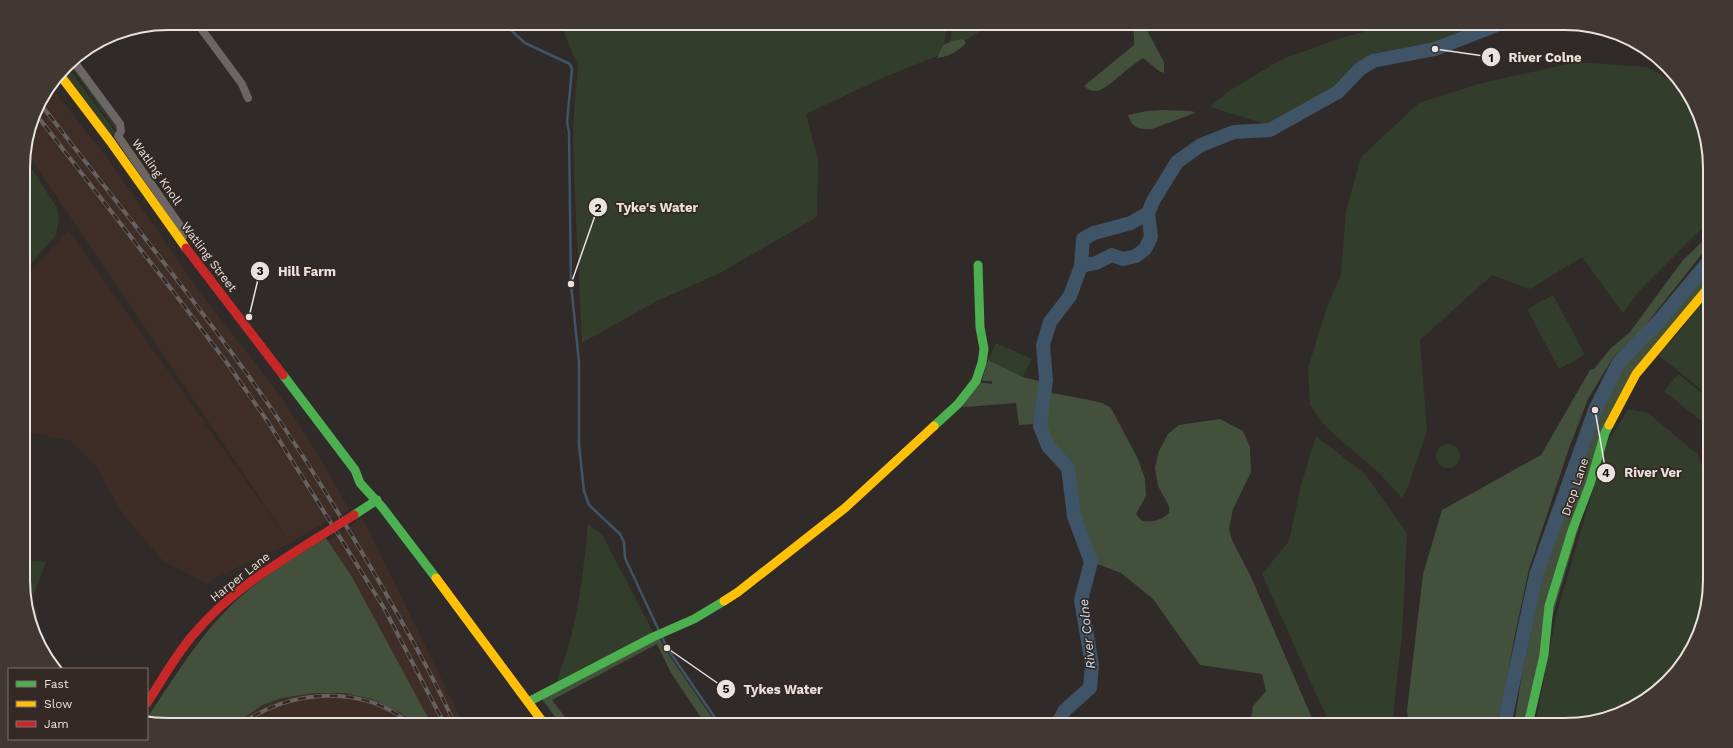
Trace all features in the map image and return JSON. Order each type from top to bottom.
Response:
[{"type":"street","points":[[201,30],[242,84],[248,98]]},
{"type":"street","name":"Watling Knoll","points":[[76,65],[120,124],[121,131],[114,139]]},
{"type":"street","name":"Watling Street","points":[[63,78],[114,139],[179,239],[355,470],[362,473],[371,486],[377,500],[444,587],[540,718]]},
{"type":"street","points":[[528,702],[661,634],[694,619],[738,592],[845,508],[958,404],[976,381],[982,363],[984,349],[980,327],[978,265]]},
{"type":"street","name":"Drop Lane","points":[[1530,718],[1544,655],[1549,606],[1572,531],[1590,484],[1605,433],[1636,374],[1703,294]]},
{"type":"street","name":"Harper Lane","points":[[148,701],[184,647],[217,611],[264,571],[354,516],[377,500]]},
{"type":"shaded area","points":[[54,90],[109,160],[196,287],[280,395],[320,458],[349,509],[290,543],[30,158],[40,115]]},
{"type":"shaded area","points":[[68,230],[290,543],[213,579],[208,584],[163,561],[123,514],[94,464],[71,441],[30,432],[30,272]]},
{"type":"shaded area","points":[[362,518],[461,718],[400,718],[304,557]]},
{"type":"shaded area","points":[[212,632],[384,689],[400,718],[171,718]]},
{"type":"green space","points":[[565,30],[947,30],[942,54],[882,78],[806,114],[818,159],[817,217],[720,273],[657,301],[582,343],[573,126],[578,66],[565,35]]},
{"type":"green space","points":[[952,30],[982,30],[949,50]]},
{"type":"green space","points":[[1132,30],[1147,30],[1164,62],[1164,73],[1159,71],[1143,58],[1099,90],[1089,90],[1084,86],[1134,45],[1134,34]]},
{"type":"green space","points":[[1371,30],[1476,30],[1433,45],[1380,56],[1369,60],[1355,71],[1338,90],[1273,126],[1210,106],[1229,91],[1282,59],[1341,38]]},
{"type":"green space","points":[[963,39],[966,43],[960,49],[949,55],[937,58],[943,45],[952,41]]},
{"type":"green space","points":[[1576,62],[1647,67],[1673,82],[1685,99],[1693,115],[1702,150],[1703,227],[1639,291],[1623,313],[1582,257],[1530,289],[1492,275],[1420,340],[1427,431],[1407,489],[1402,498],[1379,473],[1327,428],[1310,405],[1308,368],[1327,307],[1341,275],[1346,211],[1361,157],[1419,103],[1478,84]]},
{"type":"green space","points":[[74,67],[117,127],[117,131],[72,68]]},
{"type":"green space","points":[[70,70],[116,133],[110,134],[66,75]]},
{"type":"green space","points":[[1147,111],[1191,111],[1195,113],[1152,129],[1137,127],[1132,123],[1128,115]]},
{"type":"green space","points":[[30,166],[57,208],[59,219],[56,235],[30,265]]},
{"type":"green space","points":[[1703,241],[1703,253],[1640,332],[1614,356],[1588,399],[1568,451],[1529,569],[1504,696],[1498,718],[1408,718],[1407,710],[1423,574],[1442,510],[1541,455],[1590,370],[1594,369],[1610,349],[1630,332],[1683,260]]},
{"type":"green space","points":[[1703,271],[1703,293],[1615,406],[1540,658],[1527,718],[1515,718],[1522,674],[1542,576],[1568,502],[1583,450],[1606,391],[1621,366]]},
{"type":"green space","points":[[1553,295],[1585,355],[1559,369],[1527,309]]},
{"type":"green space","points":[[1703,301],[1703,391],[1657,354],[1674,338]]},
{"type":"green space","points":[[996,343],[1032,359],[1023,377],[988,360]]},
{"type":"green space","points":[[988,360],[1023,377],[1043,382],[1037,424],[1019,425],[1016,403],[962,406],[977,382],[992,384],[992,381],[982,381]]},
{"type":"green space","points":[[1678,374],[1703,394],[1703,419],[1701,421],[1664,391]]},
{"type":"green space","points":[[1046,392],[1102,403],[1111,408],[1138,459],[1145,479],[1146,496],[1136,514],[1142,521],[1163,518],[1169,513],[1169,506],[1158,486],[1155,468],[1159,451],[1168,434],[1179,425],[1220,419],[1243,431],[1250,447],[1251,472],[1233,509],[1229,529],[1232,540],[1251,577],[1312,718],[1251,718],[1253,706],[1266,691],[1262,674],[1200,665],[1153,599],[1121,573],[1095,563],[1084,535],[1071,468],[1052,448],[1042,425]]},
{"type":"green space","points":[[1628,409],[1648,413],[1697,454],[1703,467],[1703,580],[1702,598],[1696,625],[1685,649],[1675,664],[1656,684],[1642,695],[1610,711],[1592,715],[1574,718],[1536,718],[1557,612],[1606,445]]},
{"type":"green space","points":[[1316,436],[1365,474],[1407,533],[1402,635],[1393,718],[1327,718],[1262,574],[1289,541],[1301,485]]},
{"type":"green space","points":[[1448,444],[1453,445],[1459,451],[1459,461],[1453,467],[1448,468],[1443,467],[1437,461],[1436,456],[1437,451],[1443,445]]},
{"type":"green space","points":[[588,523],[603,536],[653,632],[556,682],[574,624],[584,563]]},
{"type":"green space","points":[[326,538],[352,577],[428,718],[407,718],[401,713],[372,699],[345,693],[313,693],[282,698],[262,705],[244,718],[159,718],[148,716],[180,668],[204,636],[230,606],[264,578]]},
{"type":"green space","points":[[30,561],[46,562],[32,599],[37,610],[37,621],[31,598]]},
{"type":"green space","points":[[659,637],[665,649],[712,718],[701,718],[671,673],[657,644],[552,700],[566,718],[556,718],[541,698]]},
{"type":"waterway","points":[[510,30],[525,43],[570,64],[572,69],[567,122],[569,132],[571,284],[579,362],[579,445],[584,491],[589,505],[620,534],[624,542],[625,558],[659,631]]},
{"type":"waterway","name":"River Colne","points":[[1061,718],[1065,710],[1090,688],[1092,665],[1081,600],[1091,562],[1074,516],[1068,468],[1048,446],[1040,426],[1046,380],[1043,345],[1050,322],[1070,296],[1081,266],[1083,239],[1094,233],[1131,223],[1148,213],[1153,201],[1177,162],[1201,145],[1234,132],[1270,130],[1338,92],[1360,69],[1373,61],[1435,49],[1484,30]]},
{"type":"waterway","name":"River Colne","points":[[1081,266],[1096,263],[1112,255],[1123,259],[1136,256],[1145,249],[1151,237],[1148,213]]},
{"type":"waterway","points":[[1505,718],[1536,575],[1595,410],[1619,362],[1659,321],[1703,268]]},
{"type":"waterway","points":[[662,637],[667,648],[715,718]]},
{"type":"railway","points":[[44,108],[199,308],[285,428],[381,585],[429,672],[452,718]]},
{"type":"railway","points":[[39,118],[175,294],[227,363],[268,422],[384,608],[441,718]]},
{"type":"railway","points":[[251,718],[280,704],[303,698],[326,696],[349,697],[372,702],[392,711],[402,718]]},
{"type":"traffic: fast","points":[[934,426],[958,404],[976,381],[982,363],[984,349],[980,327],[978,265]]},
{"type":"traffic: fast","points":[[283,375],[355,470],[360,483],[382,507],[436,578]]},
{"type":"traffic: fast","points":[[1530,718],[1544,655],[1549,606],[1572,531],[1590,484],[1605,433],[1609,425]]},
{"type":"traffic: fast","points":[[354,515],[377,500]]},
{"type":"traffic: fast","points":[[528,702],[653,637],[694,619],[724,601]]},
{"type":"traffic: slow","points":[[63,79],[110,141],[186,248]]},
{"type":"traffic: slow","points":[[1609,425],[1636,374],[1703,294]]},
{"type":"traffic: slow","points":[[724,601],[738,592],[845,508],[934,426]]},
{"type":"traffic: slow","points":[[436,578],[540,718]]},
{"type":"traffic: jam","points":[[186,248],[283,375]]},
{"type":"traffic: jam","points":[[317,538],[354,515]]},
{"type":"traffic: jam","points":[[148,701],[180,651],[220,606],[283,559],[317,538]]},
{"type":"place","name":"River Colne","points":[[1435,49]]},
{"type":"place","name":"Tyke's Water","points":[[571,284]]},
{"type":"place","name":"Hill Farm","points":[[249,317]]},
{"type":"place","name":"River Ver","points":[[1595,410]]},
{"type":"place","name":"Tykes Water","points":[[667,648]]}]
